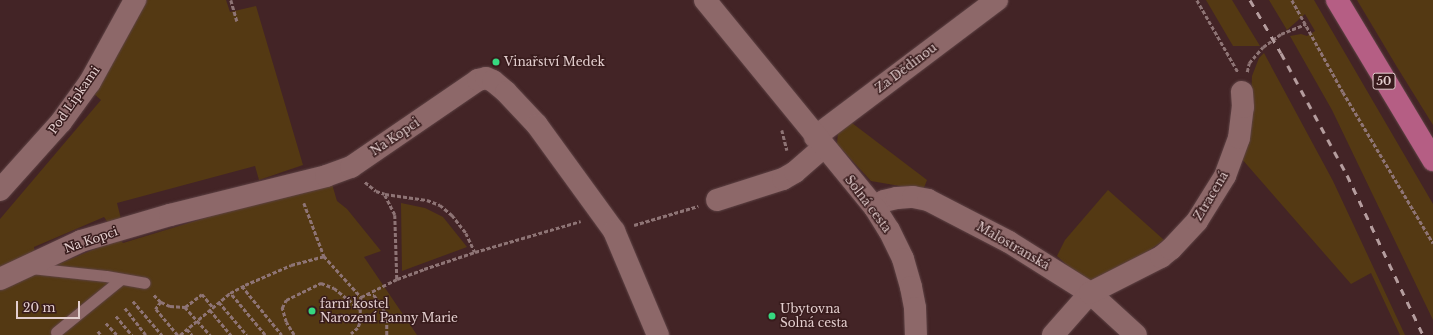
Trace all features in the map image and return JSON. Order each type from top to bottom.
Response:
[{"type":"main road","name":"50","points":[[1337,0],[1433,160]]},
{"type":"street","name":"Pod Lipkami","points":[[0,190],[61,122],[90,82],[135,0]]},
{"type":"street","name":"Solná cesta","points":[[705,0],[874,208],[896,244],[905,266],[914,303],[916,335]]},
{"type":"street","name":"Za Dědinou","points":[[820,142],[997,0]]},
{"type":"street","name":"Na Kopci","points":[[0,279],[22,267],[81,241],[170,215],[297,184],[351,167],[478,80],[486,78],[493,81],[506,92],[537,125],[608,223],[658,335]]},
{"type":"street","name":"Ztracená","points":[[1090,293],[1161,257],[1171,249],[1198,221],[1225,176],[1239,138],[1243,107],[1242,92]]},
{"type":"street","points":[[717,200],[783,179],[795,172],[820,142]]},
{"type":"street","name":"Malostranská","points":[[874,208],[884,201],[897,198],[913,197],[928,200],[1009,242],[1090,293],[1136,335]]},
{"type":"street","points":[[1053,335],[1090,293]]},
{"type":"lane","points":[[22,267],[144,283]]},
{"type":"lane","points":[[56,332],[121,279]]},
{"type":"path","points":[[230,0],[237,21]]},
{"type":"path","points":[[1197,0],[1236,67],[1240,78],[1242,92]]},
{"type":"path","points":[[1292,0],[1343,92],[1433,243]]},
{"type":"path","points":[[1242,92],[1249,63],[1263,47],[1281,34],[1306,24]]},
{"type":"path","points":[[351,167],[376,191],[385,194],[426,200],[440,205],[452,215],[466,233],[475,252]]},
{"type":"path","points":[[297,184],[324,256],[361,297],[358,328],[351,334]]},
{"type":"path","points":[[385,194],[395,215],[397,279]]},
{"type":"path","points":[[361,297],[397,279],[475,252],[717,200]]},
{"type":"path","points":[[161,302],[156,309],[179,335],[219,302],[242,286],[292,265],[324,256]]},
{"type":"path","points":[[144,283],[161,302],[170,306],[185,307],[202,294],[213,307]]},
{"type":"path","points":[[294,335],[286,322],[282,308],[286,300],[321,283],[334,288],[361,309]]},
{"type":"path","points":[[242,286],[282,335]]},
{"type":"path","points":[[230,294],[265,335]]},
{"type":"path","points":[[361,297],[372,294],[378,298],[387,320],[387,335]]},
{"type":"path","points":[[133,301],[162,335]]},
{"type":"path","points":[[219,302],[247,335]]},
{"type":"path","points":[[185,307],[210,335]]},
{"type":"path","points":[[125,308],[146,335]]},
{"type":"path","points":[[210,310],[231,335]]},
{"type":"path","points":[[116,316],[132,335]]},
{"type":"path","points":[[106,323],[117,335]]},
{"type":"path","points":[[187,329],[192,335]]},
{"type":"path","points":[[98,331],[101,335]]},
{"type":"shaded area","points":[[145,0],[226,0],[230,12],[256,6],[303,165],[259,180],[255,166],[117,203],[121,219],[108,223],[104,217],[34,247],[35,254],[0,273],[0,219],[101,100],[93,93]]},
{"type":"shaded area","points":[[1206,0],[1232,0],[1260,46],[1233,46]]},
{"type":"shaded area","points":[[1269,0],[1314,0],[1433,204],[1433,320],[1332,110],[1290,36],[1301,34],[1307,36],[1315,31],[1305,14],[1287,30]]},
{"type":"shaded area","points":[[1357,0],[1433,0],[1433,125],[1397,67]]},
{"type":"shaded area","points":[[1264,53],[1333,181],[1405,335],[1400,335],[1371,273],[1351,284],[1241,158],[1251,97],[1252,76],[1259,58]]},
{"type":"shaded area","points":[[845,122],[852,123],[927,180],[923,190],[871,181],[837,144],[838,132]]},
{"type":"shaded area","points":[[332,184],[337,201],[347,209],[381,251],[364,257],[417,335],[0,335],[0,288],[119,239],[123,243],[238,208]]},
{"type":"shaded area","points":[[1108,190],[1164,240],[1124,268],[1094,282],[1082,279],[1057,256],[1065,240]]},
{"type":"shaded area","points":[[401,203],[425,208],[443,217],[467,247],[402,271]]},
{"type":"railway","points":[[1250,0],[1281,53],[1347,175],[1423,335]]},
{"type":"place","name":"Vinařství Medek","points":[[496,62]]},
{"type":"place","name":"farní kostel Narození Panny Marie","points":[[312,311]]},
{"type":"place","name":"Ubytovna Solná cesta","points":[[772,316]]}]
